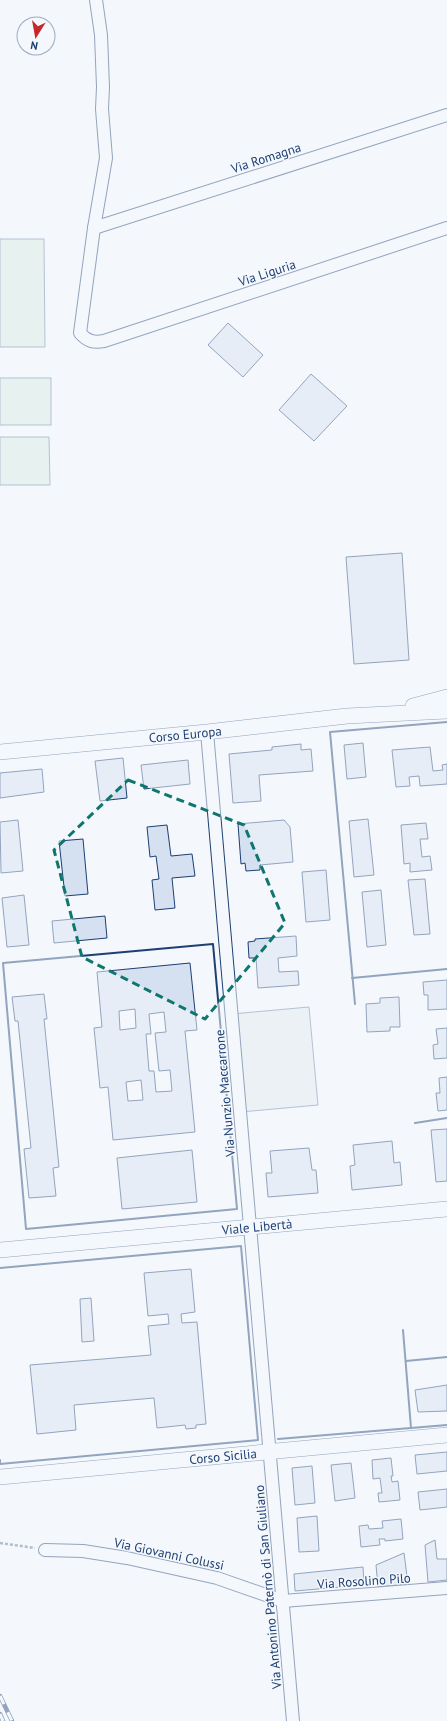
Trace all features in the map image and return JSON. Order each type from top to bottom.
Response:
[{"type":"street","points":[[94,228],[106,158],[102,109],[103,87],[101,35],[96,0]]},
{"type":"street","name":"Via Romagna","points":[[94,228],[447,115]]},
{"type":"street","name":"Via Liguria","points":[[94,228],[80,333],[86,340],[96,343],[447,228]]},
{"type":"street","points":[[371,715],[419,705],[447,697]]},
{"type":"street","points":[[371,715],[417,714],[447,711]]},
{"type":"street","name":"Corso Europa","points":[[0,752],[371,715]]},
{"type":"street","name":"Via Nunzio Maccarrone","points":[[207,732],[270,1451]]},
{"type":"street","name":"Viale Libertà","points":[[0,1250],[447,1209]]},
{"type":"street","name":"Corso Sicilia","points":[[0,1477],[270,1451],[447,1436]]},
{"type":"street","name":"Via Antonino Paternò di San Giuliano","points":[[270,1451],[293,1721]]},
{"type":"street","name":"Via Giovanni Colussi","points":[[45,1550],[83,1551],[127,1558],[217,1578],[283,1601]]},
{"type":"street","name":"Via Rosolino Pilo","points":[[283,1601],[447,1588]]},
{"type":"path","points":[[0,1543],[45,1550]]},
{"type":"highlighted area","points":[[128,780],[244,825],[285,923],[205,1019],[82,957],[54,850]]},
{"type":"shaded area","points":[[0,239],[44,239],[45,347],[0,347]]},
{"type":"shaded area","points":[[0,378],[51,378],[51,425],[0,425]]},
{"type":"shaded area","points":[[0,437],[49,437],[50,485],[0,485]]},
{"type":"shaded area","points":[[309,1007],[318,1105],[241,1112],[232,1014]]},
{"type":"building","points":[[228,323],[263,355],[243,377],[208,345]]},
{"type":"building","points":[[311,374],[347,406],[314,441],[279,410]]},
{"type":"building","points":[[402,553],[409,660],[354,664],[346,557]]},
{"type":"building","points":[[363,743],[366,777],[347,779],[344,745]]},
{"type":"building","points":[[301,744],[301,750],[311,749],[313,771],[259,775],[261,801],[233,803],[229,754],[272,750],[272,747]]},
{"type":"building","points":[[430,747],[433,771],[443,770],[442,765],[447,764],[447,784],[420,786],[419,776],[409,777],[410,786],[396,787],[392,750]]},
{"type":"building","points":[[123,758],[127,798],[100,801],[95,761]]},
{"type":"building","points":[[188,760],[190,784],[144,789],[141,765]]},
{"type":"building","points":[[42,769],[44,792],[0,798],[0,773]]},
{"type":"building","points":[[368,819],[374,875],[354,877],[349,821]]},
{"type":"building","points":[[18,820],[23,871],[1,873],[0,822]]},
{"type":"building","points":[[284,820],[290,827],[293,862],[260,865],[260,870],[246,871],[245,863],[241,864],[238,824]]},
{"type":"building","points":[[426,823],[428,839],[420,839],[422,857],[430,856],[432,870],[410,872],[410,863],[404,864],[401,825]]},
{"type":"building","points":[[167,825],[171,856],[192,854],[195,876],[172,878],[175,908],[155,910],[152,880],[159,879],[156,856],[150,857],[147,827]]},
{"type":"building","points":[[83,839],[88,894],[65,896],[59,841]]},
{"type":"building","points":[[326,870],[330,920],[306,922],[302,872]]},
{"type":"building","points":[[425,879],[430,934],[414,935],[408,880]]},
{"type":"building","points":[[381,890],[386,945],[367,947],[362,892]]},
{"type":"building","points":[[24,895],[29,945],[7,947],[2,898]]},
{"type":"building","points":[[105,916],[107,938],[54,943],[52,921]]},
{"type":"building","points":[[296,936],[297,956],[278,958],[279,972],[298,971],[299,985],[258,988],[256,958],[249,958],[248,942],[255,941],[255,939]]},
{"type":"building","points":[[190,963],[197,1030],[185,1031],[195,1132],[113,1140],[108,1087],[100,1088],[94,1028],[102,1027],[97,972]],"holes":[[[135,1009],[136,1028],[120,1030],[119,1011]],[[164,1012],[166,1032],[155,1033],[159,1071],[170,1070],[172,1091],[156,1092],[154,1071],[149,1071],[146,1034],[151,1034],[149,1014]],[[141,1080],[143,1100],[128,1101],[126,1082]]]},
{"type":"building","points":[[447,980],[447,1009],[428,1010],[428,995],[424,995],[423,982]]},
{"type":"building","points":[[44,994],[47,1019],[44,1019],[59,1167],[53,1168],[56,1196],[29,1198],[24,1149],[31,1148],[18,1021],[15,1021],[12,997]]},
{"type":"building","points":[[399,997],[400,1027],[390,1027],[390,1031],[367,1032],[366,1004],[380,1003],[380,998]]},
{"type":"building","points":[[447,1028],[447,1058],[434,1059],[433,1045],[438,1044],[436,1029]]},
{"type":"building","points":[[447,1077],[447,1110],[438,1111],[436,1093],[440,1093],[439,1078]]},
{"type":"building","points":[[447,1129],[447,1181],[436,1182],[431,1130]]},
{"type":"building","points":[[392,1141],[394,1163],[400,1162],[402,1185],[352,1190],[350,1166],[355,1165],[353,1145]]},
{"type":"building","points":[[309,1148],[312,1170],[316,1170],[318,1193],[268,1197],[266,1173],[272,1173],[270,1151]]},
{"type":"building","points":[[192,1150],[197,1202],[122,1209],[117,1158]]},
{"type":"building","points":[[191,1269],[195,1312],[181,1314],[182,1323],[197,1322],[206,1424],[196,1425],[196,1428],[186,1429],[185,1425],[157,1428],[154,1398],[74,1405],[76,1430],[37,1434],[30,1365],[151,1355],[148,1326],[169,1324],[168,1314],[148,1316],[144,1273]]},
{"type":"building","points":[[91,1298],[94,1341],[82,1342],[80,1299]]},
{"type":"building","points":[[447,1385],[447,1411],[418,1412],[415,1390]]},
{"type":"building","points":[[447,1452],[447,1471],[417,1474],[415,1455]]},
{"type":"building","points":[[391,1458],[393,1476],[391,1476],[392,1482],[398,1481],[400,1500],[379,1502],[378,1493],[382,1493],[380,1478],[373,1479],[372,1460]]},
{"type":"building","points":[[351,1463],[355,1498],[335,1501],[331,1465]]},
{"type":"building","points":[[312,1466],[315,1503],[295,1505],[292,1468]]},
{"type":"building","points":[[447,1489],[447,1507],[420,1510],[418,1492]]},
{"type":"building","points":[[317,1516],[319,1551],[299,1552],[297,1518]]},
{"type":"building","points":[[401,1519],[403,1539],[385,1541],[385,1539],[379,1539],[380,1545],[361,1547],[359,1526],[368,1525],[369,1529],[383,1528],[382,1521]]},
{"type":"building","points":[[435,1540],[437,1559],[447,1559],[447,1580],[428,1582],[425,1545]]},
{"type":"building","points":[[404,1553],[408,1584],[378,1587],[376,1565]]},
{"type":"building","points":[[363,1567],[364,1585],[295,1591],[294,1574]]},
{"type":"railway","points":[[0,1696],[12,1721]]},
{"type":"railway","points":[[0,1714],[3,1721]]},
{"type":"wall","points":[[355,1004],[330,732],[447,722]]},
{"type":"wall","points":[[213,944],[237,1209],[26,1229],[3,963],[213,944]]},
{"type":"wall","points":[[352,978],[447,969]]},
{"type":"wall","points":[[415,1123],[447,1118]]},
{"type":"wall","points":[[0,1268],[241,1246],[258,1440],[0,1464],[0,1460]]},
{"type":"wall","points":[[403,1330],[411,1428]]},
{"type":"wall","points":[[406,1361],[447,1357]]},
{"type":"wall","points":[[278,1439],[447,1425]]}]
